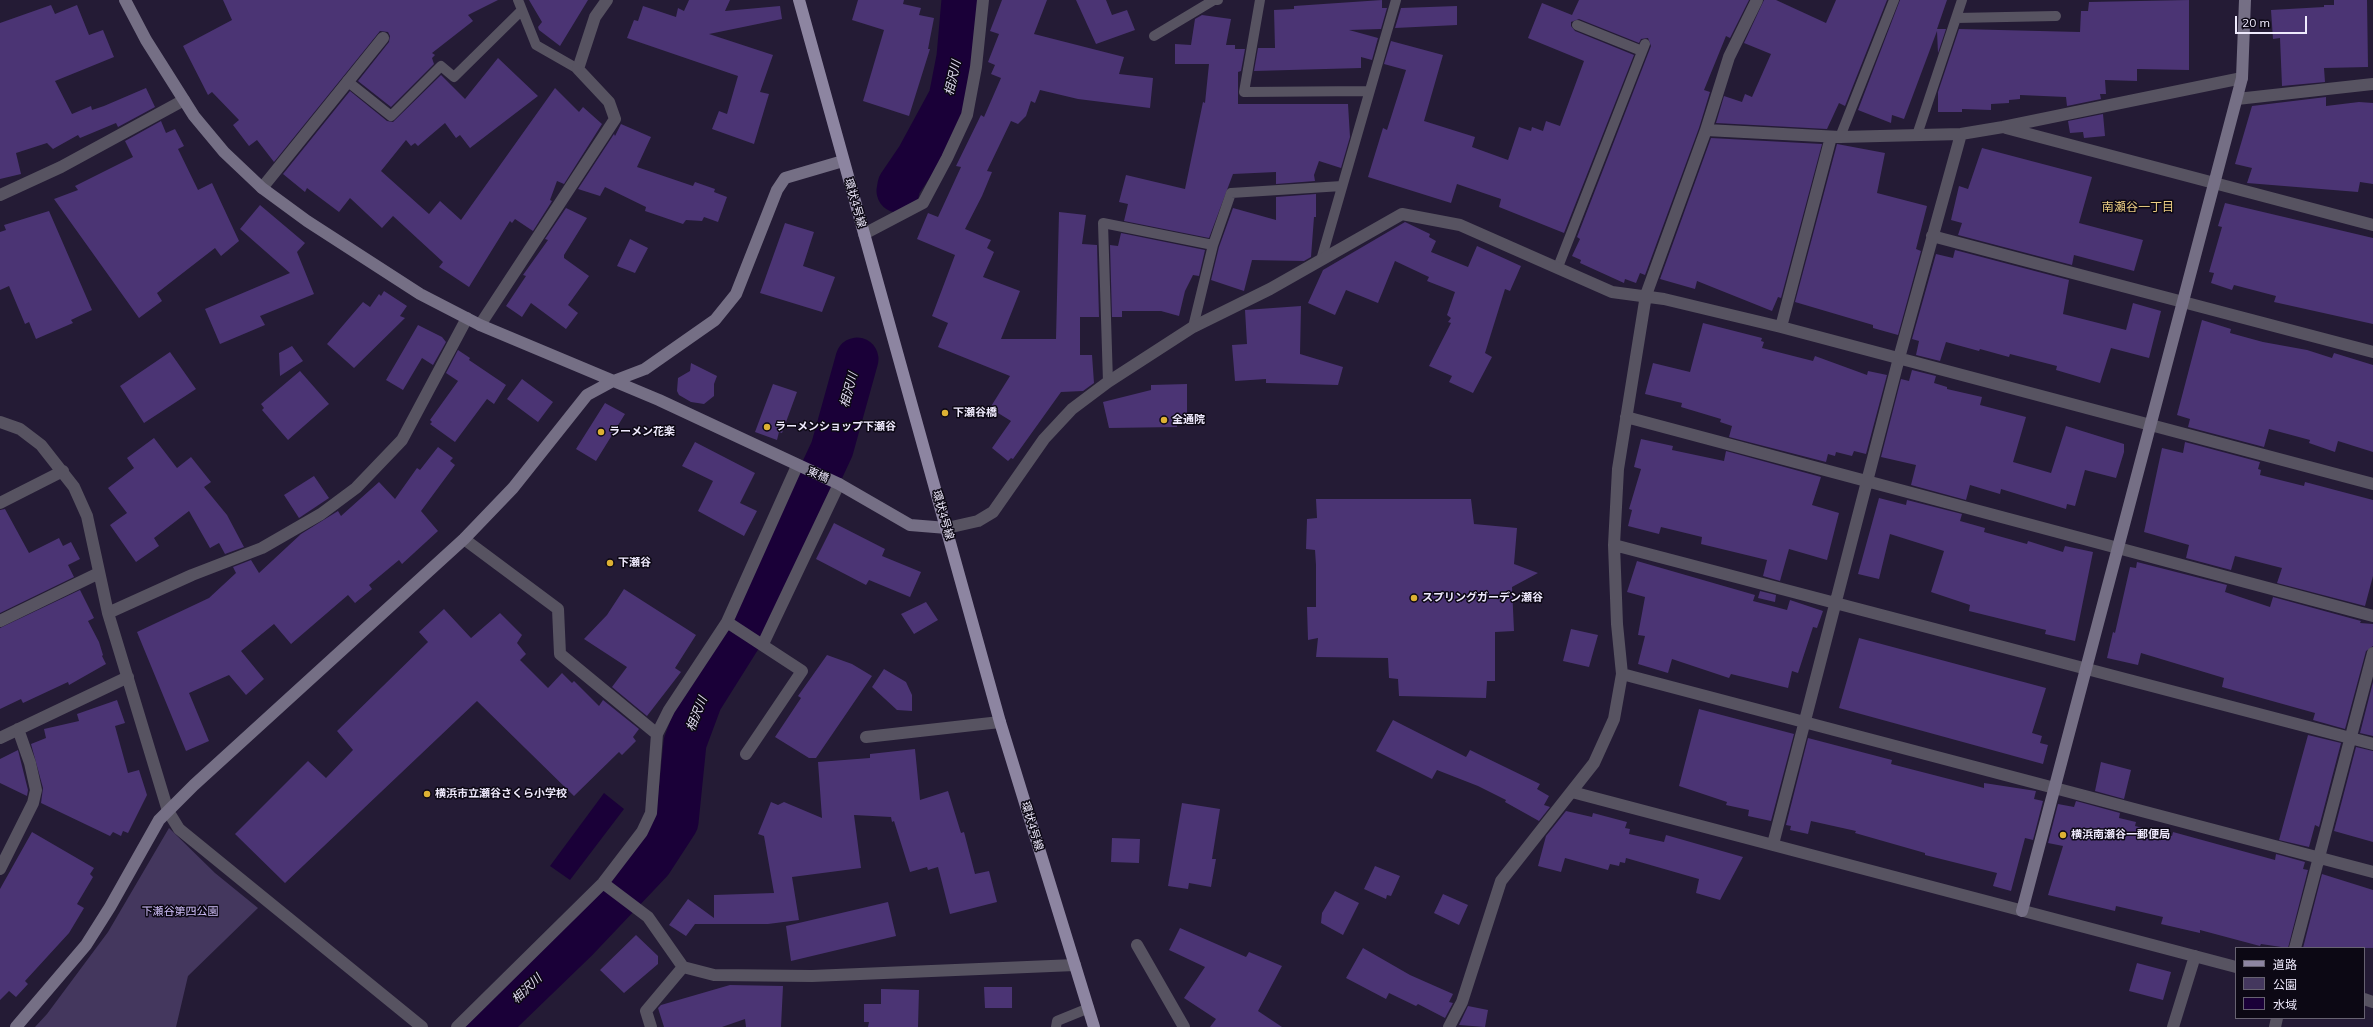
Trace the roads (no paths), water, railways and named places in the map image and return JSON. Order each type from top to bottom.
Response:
[{"type":"main road","name":"環状4号線","points":[[799,0],[1000,722],[1094,1027]]},
{"type":"street","name":"東橋","points":[[125,0],[146,40],[184,100],[224,152],[262,188],[307,221],[420,294],[480,325],[611,382],[659,400],[800,467],[836,482],[910,525],[947,528]]},
{"type":"street","points":[[480,325],[615,119],[609,102],[578,69],[595,17],[606,0]]},
{"type":"street","points":[[864,234],[923,204],[947,158],[967,115],[976,67],[983,0]]},
{"type":"street","points":[[1449,1027],[1462,1002],[1502,881],[1594,763],[1614,719],[1622,674],[1617,624],[1614,545],[1618,469],[1646,295],[1706,130],[1729,57],[1757,0]]},
{"type":"street","points":[[2022,911],[2237,99],[2242,78],[2245,0]]},
{"type":"street","points":[[262,188],[383,38]]},
{"type":"street","points":[[1706,130],[1836,137],[1960,134],[2003,128],[2242,78]]},
{"type":"street","points":[[2237,99],[2373,84]]},
{"type":"street","points":[[0,196],[61,167],[184,100]]},
{"type":"street","points":[[2003,128],[2373,225]]},
{"type":"street","points":[[1773,844],[1899,358],[1960,134]]},
{"type":"street","points":[[1780,327],[1836,137]]},
{"type":"street","points":[[16,1027],[86,945],[110,907],[152,831],[168,811],[194,785],[464,539],[513,488],[587,395],[611,382],[645,369],[715,320],[736,294],[777,190],[785,178],[843,161]]},
{"type":"street","points":[[947,528],[978,521],[993,512],[1044,439],[1072,409],[1108,382],[1193,327],[1270,289],[1402,214],[1460,225],[1612,292],[1646,295],[1780,327],[2373,484]]},
{"type":"street","points":[[1932,236],[2373,352]]},
{"type":"street","points":[[108,613],[192,575],[262,548],[321,514],[356,488],[402,440],[467,318]]},
{"type":"street","points":[[1626,417],[2373,616]]},
{"type":"street","points":[[0,422],[20,429],[41,445],[63,471],[74,487],[87,516],[108,613],[168,811],[179,829],[420,1027]]},
{"type":"street","points":[[457,1027],[607,886],[642,832],[651,813],[657,734],[669,710],[731,624],[800,467]]},
{"type":"street","points":[[0,502],[63,471]]},
{"type":"street","points":[[760,642],[836,482]]},
{"type":"street","points":[[464,539],[558,609],[560,654],[657,734]]},
{"type":"street","points":[[1614,545],[2373,744]]},
{"type":"street","points":[[0,621],[99,574]]},
{"type":"street","points":[[731,624],[802,671],[746,754]]},
{"type":"street","points":[[2295,947],[2373,653]]},
{"type":"street","points":[[1622,674],[2373,872]]},
{"type":"street","points":[[0,738],[128,677]]},
{"type":"street","points":[[866,737],[1000,722]]},
{"type":"street","points":[[0,869],[34,803],[36,790],[30,763],[18,730]]},
{"type":"street","points":[[1572,792],[2235,967]]},
{"type":"street","points":[[607,886],[648,917],[683,967],[714,975],[812,976],[1075,965]]},
{"type":"street","points":[[1138,945],[1184,1027]]},
{"type":"street","points":[[2173,1027],[2195,956]]},
{"type":"street","points":[[651,1027],[646,1011],[683,967]]},
{"type":"lane","points":[[518,0],[536,45],[578,69]]},
{"type":"lane","points":[[1154,36],[1214,0],[1218,0]]},
{"type":"lane","points":[[1260,0],[1244,92],[1369,91]]},
{"type":"lane","points":[[1321,260],[1396,0]]},
{"type":"lane","points":[[1836,137],[1894,0]]},
{"type":"lane","points":[[1917,135],[1962,0]]},
{"type":"lane","points":[[347,81],[391,116],[441,66],[454,77],[522,10]]},
{"type":"lane","points":[[1956,18],[2056,16]]},
{"type":"lane","points":[[1558,267],[1644,47],[1577,25]]},
{"type":"lane","points":[[1193,327],[1213,245],[1231,193],[1342,186]]},
{"type":"lane","points":[[1108,382],[1103,223],[1213,245]]},
{"type":"lane","points":[[1056,1027],[1057,1021],[1089,1008]]},
{"type":"water","points":[[604,793],[624,809],[570,880],[550,866]]},
{"type":"waterway","name":"相沢川","points":[[898,191],[899,185],[918,157],[950,98],[958,57],[963,0]]},
{"type":"waterway","name":"相沢川","points":[[487,1027],[578,939],[651,862],[677,822],[685,743],[701,700],[755,614],[832,449],[857,359]]},
{"type":"place","name":"下瀬谷橋","points":[[945,413]]},
{"type":"place","name":"全通院","points":[[1164,420]]},
{"type":"place","name":"ラーメンショップ下瀬谷","points":[[767,427]]},
{"type":"place","name":"ラーメン花楽","points":[[601,432]]},
{"type":"place","name":"下瀬谷","points":[[610,563]]},
{"type":"place","name":"スプリングガーデン瀬谷","points":[[1414,598]]},
{"type":"place","name":"横浜市立瀬谷さくら小学校","points":[[427,794]]},
{"type":"place","name":"横浜南瀬谷一郵便局","points":[[2063,835]]},
{"type":"district","name":"南瀬谷一丁目","points":[[2138,207]]},
{"type":"park label","name":"下瀬谷第四公園","points":[[180,912]]}]
